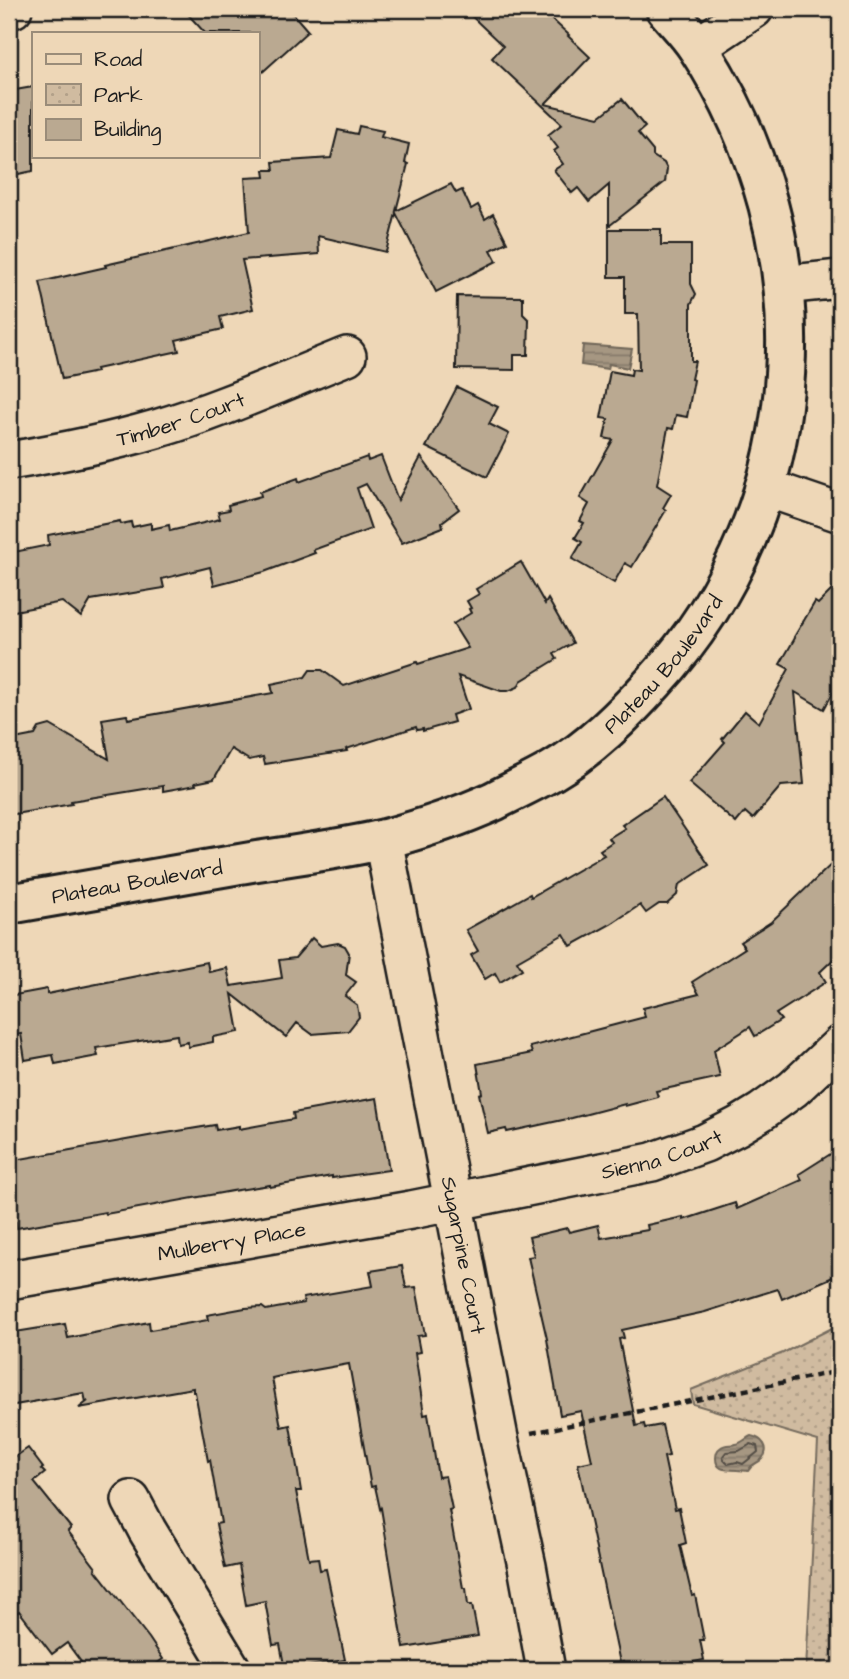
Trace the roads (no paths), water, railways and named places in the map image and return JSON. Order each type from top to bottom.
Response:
[{"type":"street","name":"Plateau Boulevard","points":[[9,904],[383,839],[467,813],[553,771],[593,742],[626,712],[669,666],[699,627],[726,583],[747,539],[764,487],[779,431],[787,336],[774,223],[759,171],[744,132],[697,47],[666,9]]},
{"type":"street","points":[[697,47],[754,9]]},
{"type":"street","points":[[783,285],[840,279]]},
{"type":"street","name":"Timber Court","points":[[9,461],[158,429],[347,356]]},
{"type":"street","points":[[764,487],[840,513]]},
{"type":"street","name":"Sugarpine Court","points":[[383,839],[499,1438],[527,1566],[545,1670]]},
{"type":"street","name":"Sienna Court","points":[[454,1202],[652,1162],[705,1143],[738,1126],[782,1097],[840,1045]]},
{"type":"street","name":"Mulberry Place","points":[[9,1280],[454,1202]]},
{"type":"street","points":[[131,1500],[232,1670]]},
{"type":"water","points":[[583,345],[632,349],[628,368],[609,364],[608,369],[581,365]]},
{"type":"water","points":[[751,1436],[764,1444],[766,1451],[762,1459],[748,1471],[718,1466],[716,1457],[719,1449]]}]
